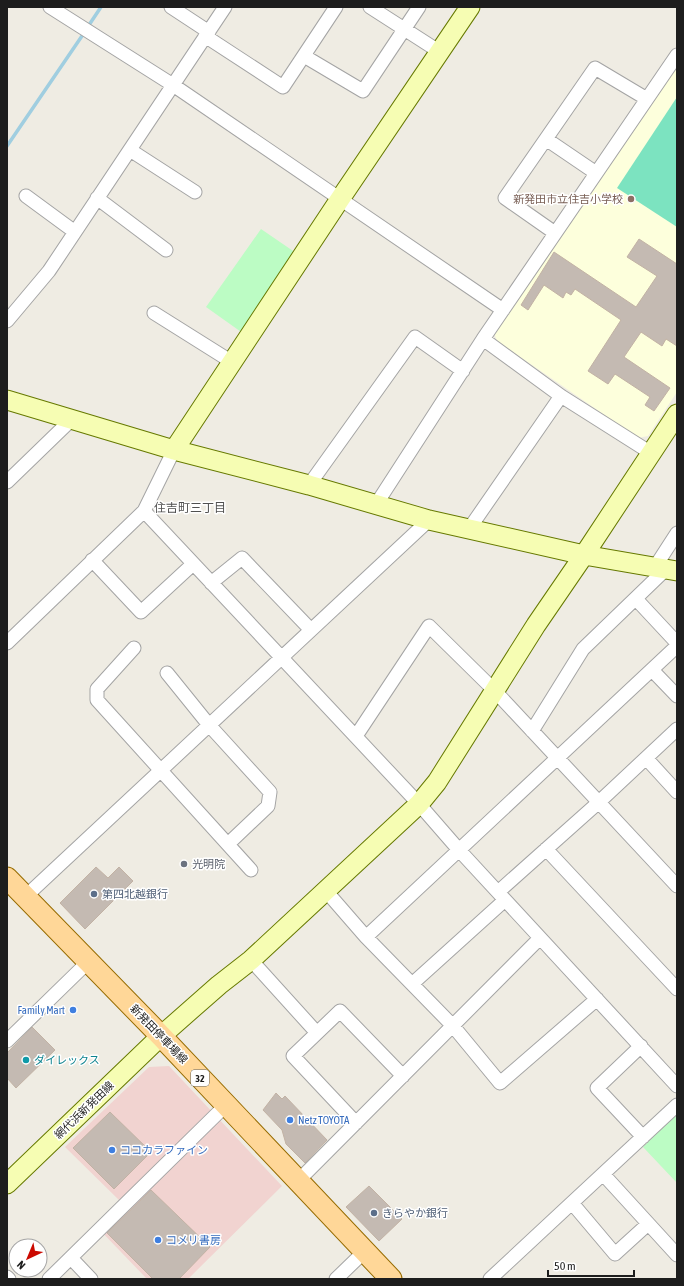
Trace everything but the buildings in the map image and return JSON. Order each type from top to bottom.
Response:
[{"type":"main road","name":"新発田停車場線","points":[[7,878],[299,1180],[391,1279]]},
{"type":"street","points":[[50,7],[173,85],[503,310]]},
{"type":"street","points":[[171,7],[283,87],[336,7]]},
{"type":"street","points":[[7,321],[49,271],[225,7]]},
{"type":"street","points":[[370,7],[440,52]]},
{"type":"street","points":[[304,56],[363,91],[419,7]]},
{"type":"street","points":[[7,643],[144,511],[174,450],[340,199],[470,7]]},
{"type":"street","points":[[377,503],[483,338],[677,55]]},
{"type":"street","points":[[555,233],[505,198],[595,68],[647,99]]},
{"type":"street","points":[[546,139],[596,173]]},
{"type":"street","points":[[130,150],[195,192]]},
{"type":"street","points":[[26,196],[75,232]]},
{"type":"street","points":[[97,198],[166,250]]},
{"type":"street","points":[[154,313],[232,362]]},
{"type":"street","points":[[309,485],[415,337],[463,371]]},
{"type":"street","points":[[483,338],[561,396],[651,453]]},
{"type":"street","points":[[469,529],[561,396]]},
{"type":"street","points":[[7,400],[174,450],[377,503],[430,520],[584,555],[666,569]]},
{"type":"street","points":[[7,482],[71,420]]},
{"type":"street","name":"網代浜新発田線","points":[[7,1184],[161,1036],[251,960],[419,804],[437,782],[536,625],[651,453],[675,421]]},
{"type":"street","points":[[144,511],[356,736],[419,804],[458,850],[677,1086]]},
{"type":"street","points":[[24,897],[430,520]]},
{"type":"street","points":[[532,731],[583,649],[666,569],[677,533]]},
{"type":"street","points":[[211,583],[242,558],[311,630]]},
{"type":"street","points":[[92,560],[141,612],[193,564]]},
{"type":"street","points":[[366,937],[652,670],[677,644],[636,599]]},
{"type":"street","points":[[356,736],[429,626],[494,690],[677,886]]},
{"type":"street","points":[[134,648],[97,689],[97,700],[251,870]]},
{"type":"street","points":[[652,670],[677,696]]},
{"type":"street","points":[[167,673],[209,725],[270,792],[268,806],[228,844]]},
{"type":"street","points":[[412,984],[546,849],[677,729]]},
{"type":"street","points":[[646,758],[677,792]]},
{"type":"street","points":[[546,849],[677,989]]},
{"type":"street","points":[[326,891],[366,937],[452,1026],[500,1083],[597,999]]},
{"type":"street","points":[[299,1180],[540,938]]},
{"type":"street","points":[[251,960],[317,1033]]},
{"type":"street","points":[[7,1041],[88,962]]},
{"type":"street","points":[[356,1123],[293,1056],[340,1011],[403,1076]]},
{"type":"street","points":[[641,1046],[597,1088],[643,1137]]},
{"type":"street","points":[[49,1279],[226,1105]]},
{"type":"street","points":[[490,1279],[677,1105]]},
{"type":"street","points":[[603,1174],[677,1255]]},
{"type":"street","points":[[572,1204],[615,1254],[648,1224]]},
{"type":"street","points":[[336,1279],[365,1251]]},
{"type":"street","points":[[71,1258],[91,1279]]},
{"type":"shaded area","name":"新発田市立住吉小学校","points":[[677,64],[677,392],[648,436],[638,438],[497,341],[494,333]]},
{"type":"shaded area","points":[[169,1066],[282,1186],[188,1279],[147,1279],[96,1226],[120,1201],[65,1147],[149,1067]]},
{"type":"green space","points":[[677,97],[677,227],[617,188]]},
{"type":"green space","points":[[261,229],[299,255],[244,334],[206,307]]},
{"type":"green space","points":[[677,1113],[677,1183],[643,1147]]},
{"type":"waterway","points":[[87,28],[101,7]]},
{"type":"waterway","points":[[7,146],[84,33]]},
{"type":"place","name":"新発田市立住吉小学校","points":[[631,199]]},
{"type":"place","name":"光明院","points":[[184,864]]},
{"type":"place","name":"第四北越銀行","points":[[94,894]]},
{"type":"place","name":"Family Mart","points":[[73,1010]]},
{"type":"place","name":"ダイレックス","points":[[26,1060]]},
{"type":"place","name":"Netz TOYOTA","points":[[290,1120]]},
{"type":"place","name":"ココカラファイン","points":[[112,1150]]},
{"type":"place","name":"きらやか銀行","points":[[374,1213]]},
{"type":"place","name":"コメリ書房","points":[[158,1240]]},
{"type":"district","name":"住吉町三丁目","points":[[190,508]]}]
